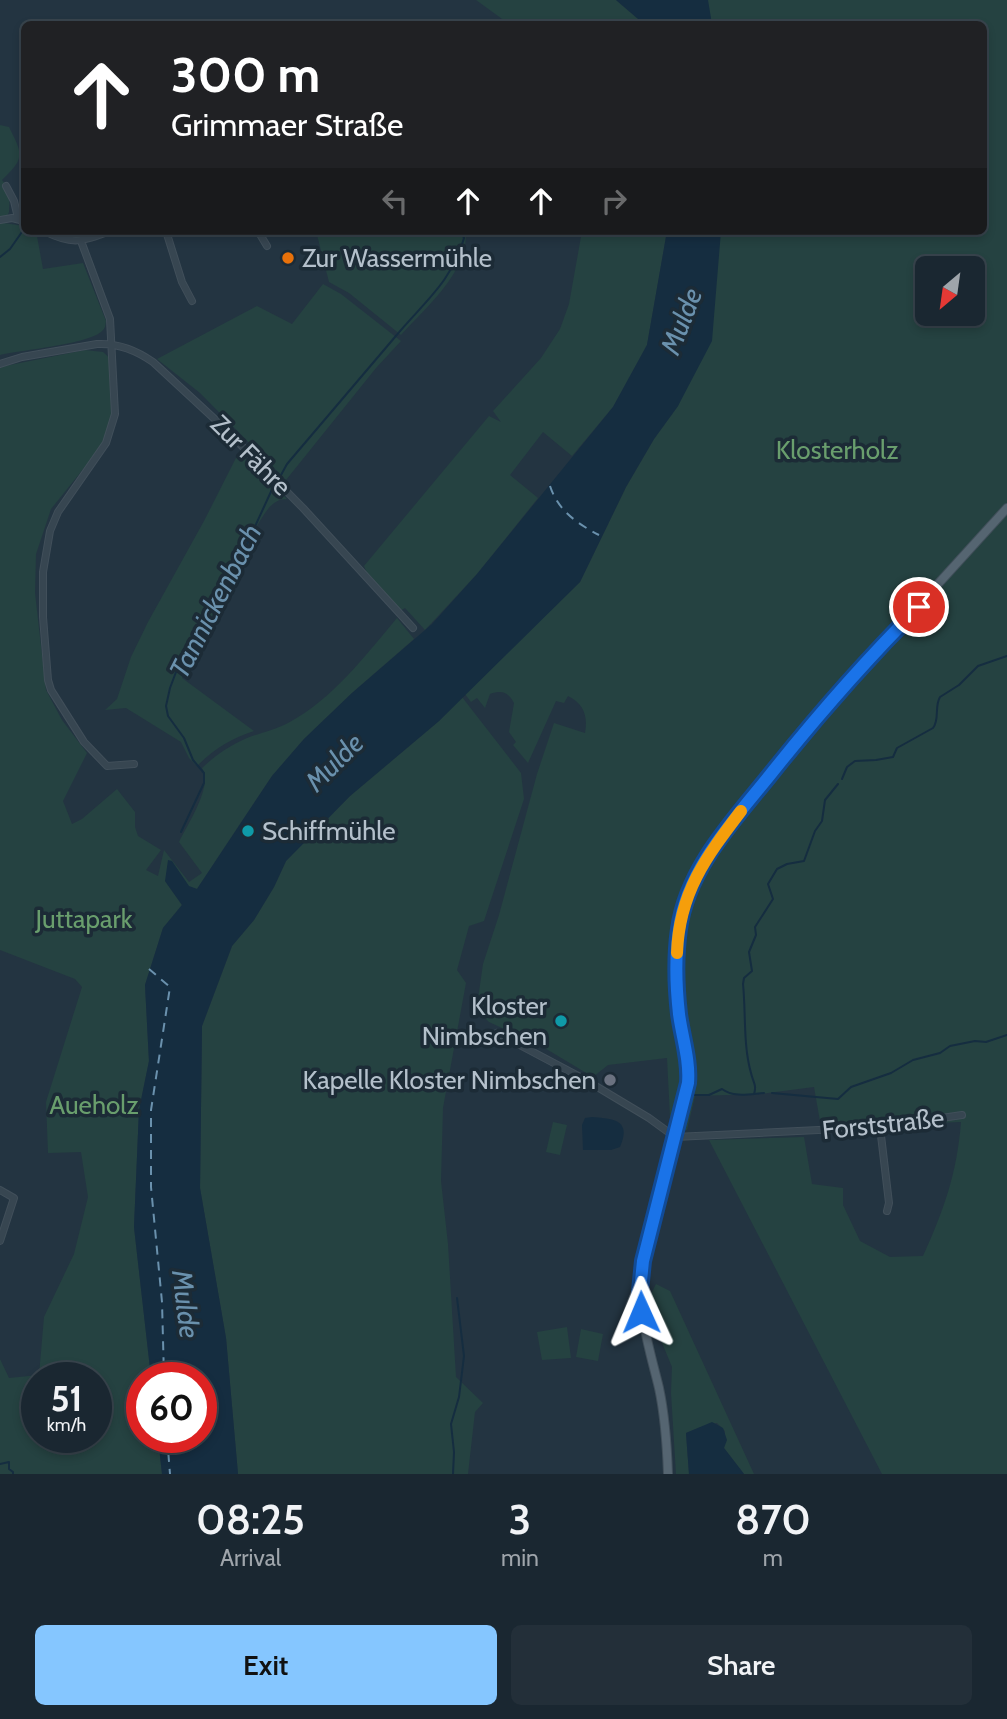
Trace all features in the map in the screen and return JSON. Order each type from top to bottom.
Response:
[{"type":"main road","points":[[668,1474],[663,1410],[643,1326],[640,1291],[643,1261],[688,1078],[677,994],[677,941],[683,908],[701,867],[740,813],[832,699],[1007,508]]},
{"type":"street","points":[[0,220],[21,220],[6,186]]},
{"type":"street","points":[[52,235],[59,239],[81,241],[98,235]]},
{"type":"street","points":[[167,235],[182,282],[192,302]]},
{"type":"street","points":[[260,235],[267,246]]},
{"type":"street","points":[[81,241],[110,319],[109,343],[114,358],[116,414],[106,443],[58,512],[51,531],[43,572],[48,680],[60,706],[84,742],[107,766],[134,764]]},
{"type":"street","name":"Zur Fähre","points":[[0,363],[109,343],[131,349],[153,362],[220,424],[303,508],[413,628]]},
{"type":"street","points":[[497,1033],[568,1069],[674,1136]]},
{"type":"street","name":"Forststraße","points":[[674,1136],[880,1127],[962,1115]]},
{"type":"street","points":[[880,1127],[889,1203],[887,1211]]},
{"type":"street","points":[[0,1190],[13,1198],[0,1241]]},
{"type":"green space","points":[[476,0],[616,0],[640,21],[505,21]]},
{"type":"green space","name":"Klosterholz","points":[[706,0],[1007,0],[1007,503],[941,579],[826,702],[723,829],[695,870],[683,898],[674,938],[674,994],[684,1077],[679,1107],[670,1117],[667,1058],[608,1065],[593,1077],[543,1047],[489,1022],[478,1011],[483,964],[554,723],[585,733],[586,721],[584,711],[573,699],[568,696],[564,703],[556,701],[528,763],[513,745],[516,742],[509,732],[514,703],[509,696],[501,692],[490,694],[485,708],[477,698],[471,702],[465,694],[580,582],[626,487],[654,439],[678,406],[720,235],[987,235],[987,21],[710,21]]},
{"type":"green space","points":[[0,125],[9,127],[19,150],[18,161],[2,180],[10,190],[9,212],[4,223],[21,226],[21,235],[37,236],[43,269],[83,263],[106,321],[102,331],[84,340],[0,355]]},
{"type":"green space","points":[[317,235],[466,235],[465,246],[453,275],[401,335],[349,293],[329,282]]},
{"type":"green space","points":[[581,235],[666,235],[647,345],[613,407],[572,456],[543,432],[510,475],[538,498],[477,574],[425,630],[405,608],[398,612],[372,585],[364,566],[489,416],[501,422],[493,411],[541,358],[560,329],[569,304]]},
{"type":"green space","points":[[323,284],[341,294],[401,341],[286,480],[200,393],[157,359],[257,306],[292,324]]},
{"type":"green space","points":[[85,350],[103,352],[112,360],[115,415],[105,442],[51,509],[36,554],[35,593],[46,690],[62,720],[87,753],[63,801],[72,824],[82,819],[117,789],[135,812],[138,836],[161,850],[146,870],[158,876],[164,850],[189,882],[202,873],[179,842],[202,794],[205,775],[202,768],[234,744],[288,723],[320,702],[360,662],[397,618],[414,639],[304,739],[272,776],[197,889],[165,881],[182,905],[163,928],[145,985],[149,1061],[139,1110],[134,1227],[149,1362],[126,1362],[126,1453],[160,1453],[162,1474],[0,1474],[0,1359],[9,1378],[21,1377],[21,1453],[112,1453],[112,1362],[40,1362],[44,1317],[74,1254],[88,1197],[81,1152],[48,1153],[46,1102],[82,987],[75,979],[0,950],[0,367]]},
{"type":"green space","points":[[239,452],[287,499],[275,503],[261,519],[194,649],[182,678],[254,731],[224,745],[197,766],[189,758],[181,742],[126,708],[105,710],[117,699],[131,657],[148,622]]},
{"type":"green space","points":[[1007,512],[1007,1474],[882,1474],[709,1140],[804,1137],[812,1184],[843,1188],[843,1205],[860,1241],[890,1257],[923,1256],[948,1191],[961,1122],[821,1127],[814,1087],[760,1094],[695,1096],[687,1130],[682,1129],[691,1071],[682,990],[682,928],[693,890],[732,827],[826,714]]},
{"type":"green space","points":[[462,697],[521,773],[524,799],[484,921],[469,926],[457,970],[466,983],[443,1108],[441,1181],[448,1244],[456,1377],[483,1403],[475,1412],[468,1474],[238,1474],[226,1338],[200,1188],[202,1026],[232,946],[254,920],[286,861],[350,796],[439,721]]},
{"type":"green space","points":[[553,1122],[567,1125],[560,1155],[546,1152]]},
{"type":"green space","points":[[656,1284],[670,1291],[754,1474],[744,1474],[724,1448],[725,1431],[717,1423],[686,1433],[689,1474],[676,1474],[672,1367],[646,1304]]},
{"type":"green space","points":[[567,1327],[571,1358],[542,1360],[537,1332]]},
{"type":"green space","points":[[581,1329],[603,1334],[598,1361],[576,1357]]},
{"type":"water","points":[[616,0],[708,0],[712,21],[640,21]]},
{"type":"water","name":"Mulde","points":[[666,235],[721,235],[712,341],[678,406],[654,439],[626,487],[580,582],[439,721],[350,796],[286,861],[254,920],[232,946],[202,1026],[200,1188],[226,1338],[238,1474],[162,1474],[160,1453],[217,1453],[217,1362],[149,1362],[134,1227],[139,1110],[149,1061],[145,985],[163,928],[182,905],[165,881],[168,860],[172,861],[189,886],[197,889],[272,776],[304,739],[352,693],[432,624],[477,574],[613,407],[647,345]]},
{"type":"water","points":[[585,1118],[613,1120],[622,1126],[624,1131],[620,1147],[611,1150],[583,1150],[582,1125]]},
{"type":"water","points":[[712,1422],[723,1428],[727,1440],[724,1448],[744,1474],[689,1474],[686,1433]]},
{"type":"waterway","name":"Tannickenbach","points":[[0,257],[10,249],[21,233]]},
{"type":"waterway","name":"Tannickenbach","points":[[76,235],[84,235]]},
{"type":"waterway","name":"Tannickenbach","points":[[281,475],[287,464],[436,291],[459,253],[463,235]]},
{"type":"waterway","name":"Tannickenbach","points":[[181,832],[204,783],[204,773],[193,760],[184,738],[168,716],[166,706],[170,688],[179,664],[247,544],[274,485]]},
{"type":"waterway","points":[[842,779],[847,767],[855,761],[893,757],[897,748],[933,728],[940,697],[959,685],[978,666],[1007,656]]},
{"type":"waterway","points":[[754,1094],[755,1086],[748,1062],[743,984],[744,978],[752,971],[749,952],[756,935],[755,927],[773,899],[768,884],[777,869],[804,861],[815,831],[822,821],[825,800],[838,784]]},
{"type":"waterway","points":[[772,1093],[838,1099],[851,1087],[891,1073],[913,1060],[940,1053],[950,1046],[975,1041],[986,1042],[1007,1035]]},
{"type":"waterway","points":[[694,1095],[709,1095],[722,1089],[737,1094],[764,1093]]},
{"type":"waterway","points":[[453,1474],[451,1424],[459,1397],[464,1356],[457,1298]]},
{"type":"waterway","points":[[0,1464],[9,1462],[9,1469],[13,1474]]},
{"type":"ferry route","points":[[550,486],[553,495],[569,515],[599,535]]},
{"type":"ferry route","points":[[149,969],[170,987],[151,1110],[151,1187],[162,1302],[164,1362]]},
{"type":"ferry route","points":[[168,1453],[170,1474]]},
{"type":"slow traffic","points":[[677,953],[680,919],[693,880],[741,811]]},
{"type":"place","name":"Zur Wassermühle","points":[[288,258]]},
{"type":"place","name":"Schiffmühle","points":[[248,831]]},
{"type":"place","name":"Kloster Nimbschen","points":[[561,1021]]},
{"type":"place","name":"Kapelle Kloster Nimbschen","points":[[610,1080]]},
{"type":"route","points":[[641,1312],[640,1279],[643,1261],[688,1083],[677,994],[677,941],[689,889],[721,838],[800,737],[867,660],[919,607]]},
{"type":"park label","name":"Juttapark","points":[[84,919]]},
{"type":"park label","name":"Aueholz","points":[[94,1105]]}]
